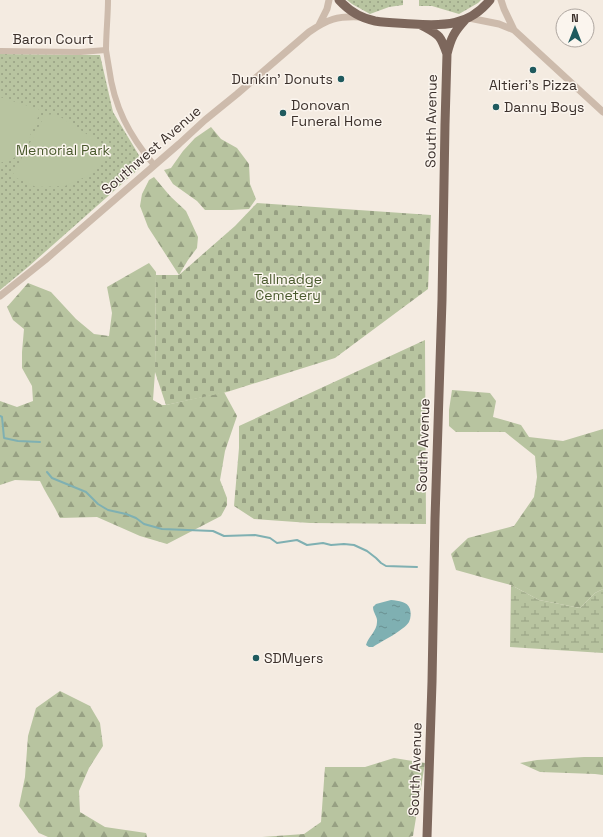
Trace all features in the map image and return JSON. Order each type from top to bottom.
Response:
[{"type":"main road","points":[[339,0],[352,12],[362,18],[383,22],[446,25],[467,19],[482,9],[490,0]]},
{"type":"main road","name":"South Avenue","points":[[427,837],[442,300],[447,54],[449,44],[454,34],[467,19]]},
{"type":"main road","name":"South Avenue","points":[[420,24],[440,37],[447,54]]},
{"type":"street","points":[[108,0],[106,50],[114,96],[123,120],[142,150],[154,164]]},
{"type":"street","name":"Southwest Avenue","points":[[319,25],[327,9],[329,0]]},
{"type":"street","points":[[501,0],[502,6],[514,30],[603,112]]},
{"type":"street","name":"Southwest Avenue","points":[[0,296],[54,252],[205,120],[319,25],[347,16],[362,18]]},
{"type":"street","points":[[467,19],[499,24],[514,30]]},
{"type":"street","name":"Baron Court","points":[[0,51],[80,52],[106,50]]},
{"type":"green space","points":[[347,0],[403,0],[403,5],[389,7],[370,14]]},
{"type":"green space","points":[[419,0],[481,0],[459,14],[432,6],[419,6]]},
{"type":"green space","name":"Memorial Park","points":[[0,54],[100,55],[113,112],[140,157],[141,167],[0,290]]},
{"type":"green space","points":[[0,97],[41,110],[27,143],[14,158],[0,163]]},
{"type":"green space","points":[[56,114],[111,150],[108,157],[92,174],[65,186],[36,187],[12,176],[45,115]]},
{"type":"green space","points":[[211,127],[221,139],[237,148],[249,164],[250,184],[256,199],[249,209],[205,210],[197,201],[173,184],[164,170],[171,168],[183,151],[195,138]]},
{"type":"green space","points":[[154,177],[170,196],[186,211],[198,237],[197,248],[179,275],[148,227],[140,206],[142,194],[149,180]]},
{"type":"green space","name":"Tallmadge Cemetery","points":[[257,203],[431,215],[428,289],[335,358],[227,392],[166,405],[155,372],[156,275],[179,275],[235,226]]},
{"type":"green space","points":[[149,263],[156,272],[155,372],[153,400],[162,405],[166,405],[224,392],[237,416],[225,451],[220,480],[227,498],[227,505],[221,516],[167,544],[140,536],[97,517],[60,518],[40,481],[15,480],[0,485],[0,401],[17,407],[33,401],[32,386],[22,368],[24,329],[13,320],[7,307],[28,283],[51,292],[76,319],[94,334],[109,336],[112,313],[107,287]]},
{"type":"green space","points":[[425,340],[426,524],[310,523],[254,519],[234,506],[239,448],[239,426]]},
{"type":"green space","points":[[452,390],[490,393],[496,401],[493,417],[521,425],[529,437],[563,441],[603,429],[603,589],[595,593],[580,608],[539,600],[511,585],[456,570],[451,554],[468,538],[514,526],[534,497],[537,477],[535,456],[505,432],[456,432],[449,426],[449,410]]},
{"type":"green space","points":[[511,585],[539,600],[580,608],[595,593],[603,589],[603,653],[510,647]]},
{"type":"green space","points":[[60,691],[90,706],[100,723],[103,746],[89,768],[79,791],[80,812],[105,827],[146,833],[147,837],[48,837],[39,833],[19,806],[25,777],[28,736],[36,708]]},
{"type":"green space","points":[[603,757],[603,775],[540,772],[520,763],[537,760]]},
{"type":"green space","points":[[394,758],[425,763],[413,836],[262,837],[304,834],[321,822],[325,767],[365,767]]},
{"type":"water","points":[[391,600],[402,602],[409,606],[411,614],[409,622],[392,636],[373,647],[369,647],[366,645],[377,625],[377,618],[373,607],[376,604]]},
{"type":"waterway","points":[[0,416],[2,417],[4,438],[18,441],[40,442]]},
{"type":"waterway","points":[[47,472],[52,478],[86,492],[98,504],[108,510],[126,514],[136,518],[144,524],[162,529],[213,531],[224,536],[255,535],[270,538],[277,543],[297,540],[307,545],[323,543],[331,545],[354,545],[367,551],[386,566],[417,567]]},
{"type":"place","name":"Altieri's Pizza","points":[[533,70]]},
{"type":"place","name":"Dunkin' Donuts","points":[[341,79]]},
{"type":"place","name":"Danny Boys","points":[[496,107]]},
{"type":"place","name":"Donovan Funeral Home","points":[[283,113]]},
{"type":"place","name":"SDMyers","points":[[256,658]]}]
